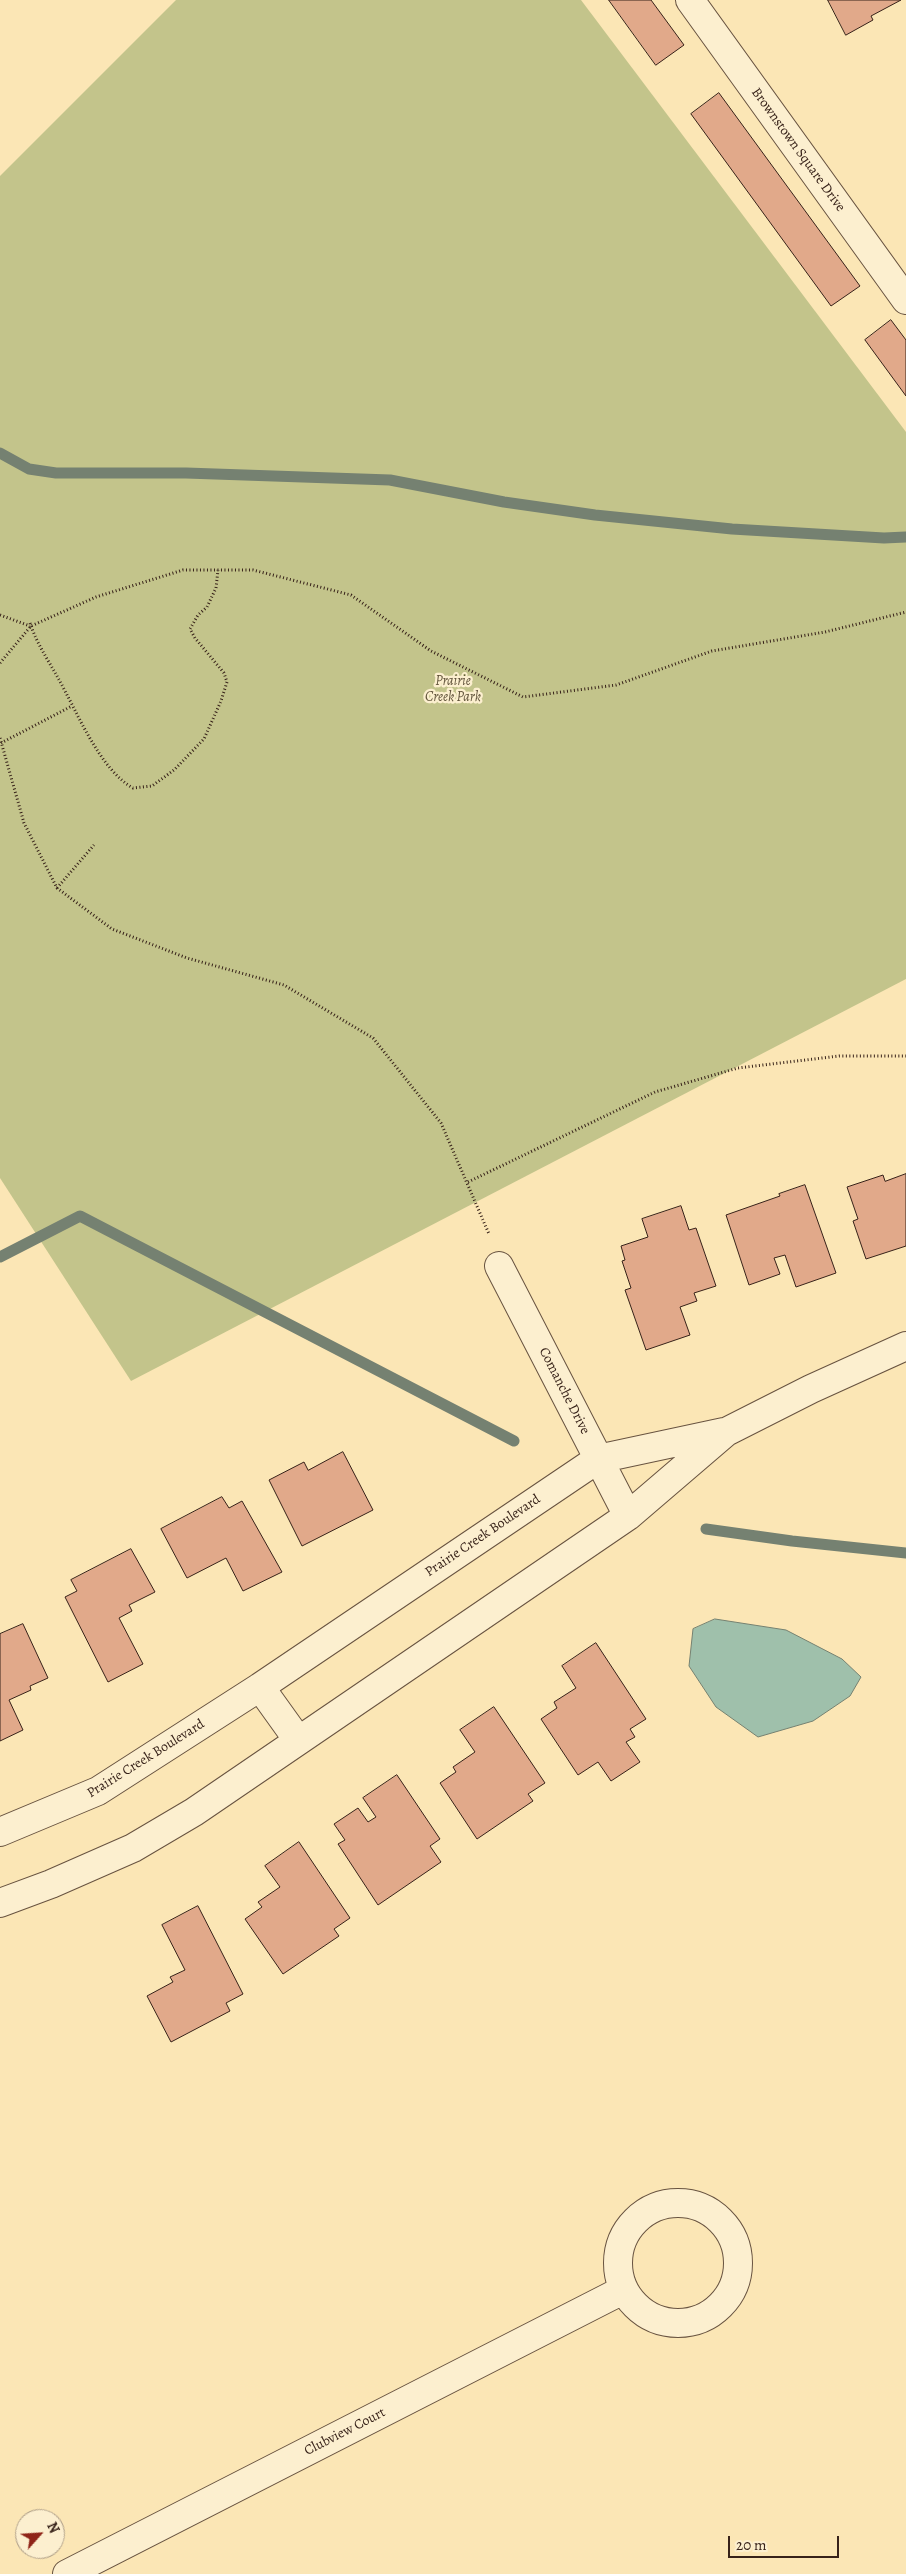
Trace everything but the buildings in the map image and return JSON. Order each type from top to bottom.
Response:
[{"type":"street","name":"Brownstown Square Drive","points":[[690,0],[906,300]]},
{"type":"street","name":"Comanche Drive","points":[[500,1266],[628,1516]]},
{"type":"street","name":"Prairie Creek Boulevard","points":[[0,1903],[51,1884],[133,1848],[194,1812],[628,1516],[726,1432],[811,1389],[906,1346]]},
{"type":"street","name":"Prairie Creek Boulevard","points":[[0,1832],[98,1791],[260,1687],[598,1459],[726,1432]]},
{"type":"street","points":[[260,1687],[298,1740]]},
{"type":"street","points":[[682,2202],[702,2207],[720,2219],[732,2236],[738,2254],[738,2273],[732,2292],[721,2307],[705,2318],[687,2323],[668,2324],[649,2317],[634,2306],[623,2290],[617,2270],[619,2248],[627,2229],[642,2214],[660,2204],[682,2202]]},
{"type":"street","name":"Clubview Court","points":[[67,2574],[623,2290]]},
{"type":"path","points":[[0,663],[31,624],[96,597],[183,570],[253,570],[351,595],[431,651],[522,697],[616,685],[712,651],[825,632],[906,612]]},
{"type":"path","points":[[0,615],[31,624],[72,706],[97,749],[116,776],[128,785],[138,788],[152,786],[174,770],[204,738],[221,701],[227,682],[224,672],[194,638],[190,629],[198,615],[207,607],[216,588],[218,570]]},
{"type":"path","points":[[72,706],[1,740],[24,823],[58,888],[112,929],[187,958],[284,985],[373,1038],[441,1123],[490,1234]]},
{"type":"path","points":[[58,888],[94,845]]},
{"type":"path","points":[[468,1182],[664,1089],[738,1068],[839,1056],[906,1056]]},
{"type":"green space","name":"Prairie Creek Park","points":[[176,0],[581,0],[906,432],[906,979],[131,1381],[0,1178],[0,176]]},
{"type":"shaded area","points":[[715,1619],[786,1630],[842,1659],[861,1677],[850,1696],[813,1721],[758,1737],[716,1707],[689,1666],[693,1629]]},
{"type":"waterway","points":[[0,453],[29,469],[56,473],[186,473],[390,480],[504,502],[595,515],[732,529],[884,538],[906,537]]},
{"type":"waterway","points":[[0,1257],[80,1216],[514,1441]]},
{"type":"waterway","points":[[706,1529],[792,1541],[906,1553]]}]
